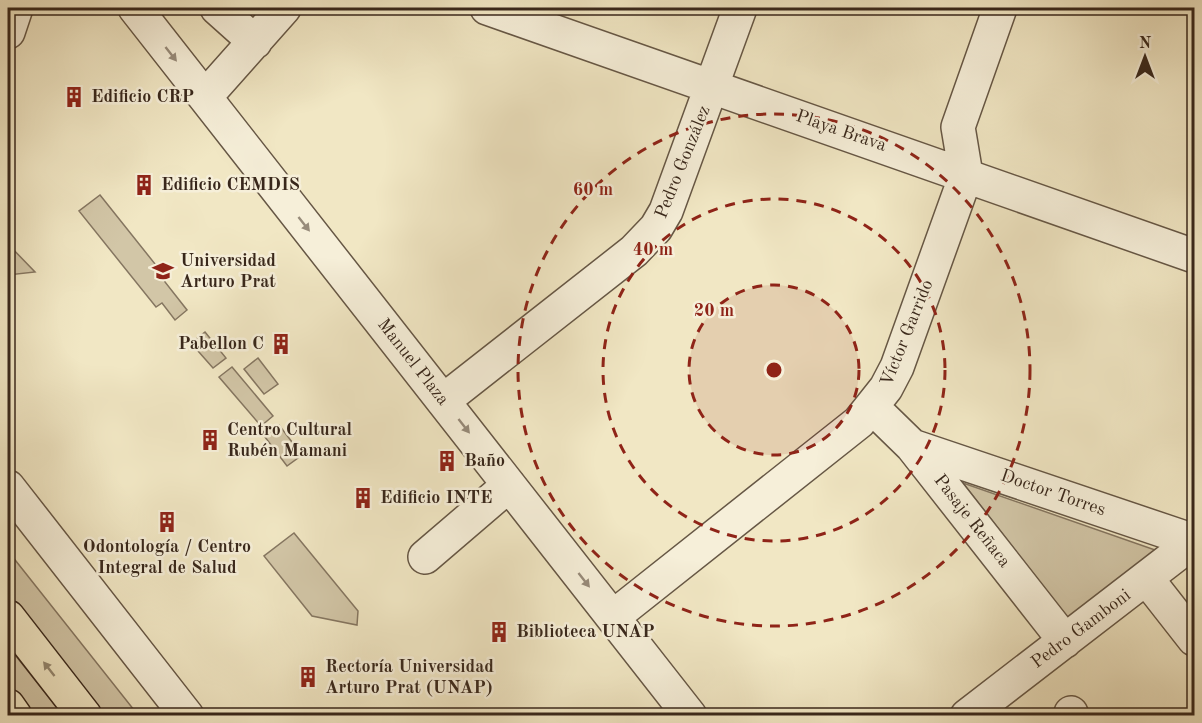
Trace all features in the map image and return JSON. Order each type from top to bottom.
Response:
[{"type":"main road","points":[[8,617],[85,716]]},
{"type":"main road","points":[[8,706],[15,716]]},
{"type":"street","points":[[8,32],[16,8]]},
{"type":"street","name":"Manuel Plaza","points":[[135,8],[443,401],[495,497],[614,617],[690,716]]},
{"type":"street","points":[[217,8],[255,42]]},
{"type":"street","points":[[205,97],[284,8]]},
{"type":"street","name":"Playa Brava","points":[[487,8],[1194,256]]},
{"type":"street","name":"Pedro González","points":[[443,401],[646,240],[666,211],[740,8]]},
{"type":"street","name":"Víctor Garrido","points":[[614,617],[843,436],[872,407],[886,388],[906,342],[966,175],[958,127],[1000,8]]},
{"type":"street","name":"Pasaje Reñaca","points":[[872,407],[912,446],[1065,640]]},
{"type":"street","name":"Doctor Torres","points":[[912,446],[1194,541]]},
{"type":"street","points":[[425,557],[495,497]]},
{"type":"street","points":[[11,500],[187,716]]},
{"type":"street","name":"Pedro Gamboni","points":[[987,710],[1065,640],[1194,541]]},
{"type":"street","points":[[1147,579],[1194,639]]},
{"type":"shaded area","points":[[100,195],[163,274],[165,282],[187,310],[175,320],[162,303],[156,307],[79,211]]},
{"type":"shaded area","points":[[8,244],[35,272],[8,275]]},
{"type":"shaded area","points":[[205,332],[226,358],[213,368],[191,343]]},
{"type":"shaded area","points":[[258,358],[278,384],[264,394],[244,369]]},
{"type":"shaded area","points":[[232,367],[273,416],[261,426],[219,377]]},
{"type":"shaded area","points":[[279,425],[302,455],[287,466],[265,437]]},
{"type":"shaded area","points":[[963,483],[1158,551],[1069,620]]},
{"type":"shaded area","points":[[294,533],[358,611],[357,625],[312,616],[264,556]]},
{"type":"shaded area","points":[[8,551],[138,715],[101,715],[8,595]]},
{"type":"shaded area","points":[[8,646],[63,715],[29,715],[8,689]]},
{"type":"place","name":"Edificio CRP","points":[[74,97]]},
{"type":"place","name":"Edificio CEMDIS","points":[[144,185]]},
{"type":"place","name":"Universidad Arturo Prat","points":[[163,271]]},
{"type":"place","name":"Pabellon C","points":[[281,344]]},
{"type":"place","name":"Centro Cultural Rubén Mamani","points":[[210,440]]},
{"type":"place","name":"Baño","points":[[447,461]]},
{"type":"place","name":"Edificio INTE","points":[[363,498]]},
{"type":"place","name":"Odontología / Centro Integral de Salud","points":[[167,522]]},
{"type":"place","name":"Biblioteca UNAP","points":[[499,632]]},
{"type":"place","name":"Rectoría Universidad Arturo Prat (UNAP)","points":[[308,677]]}]
